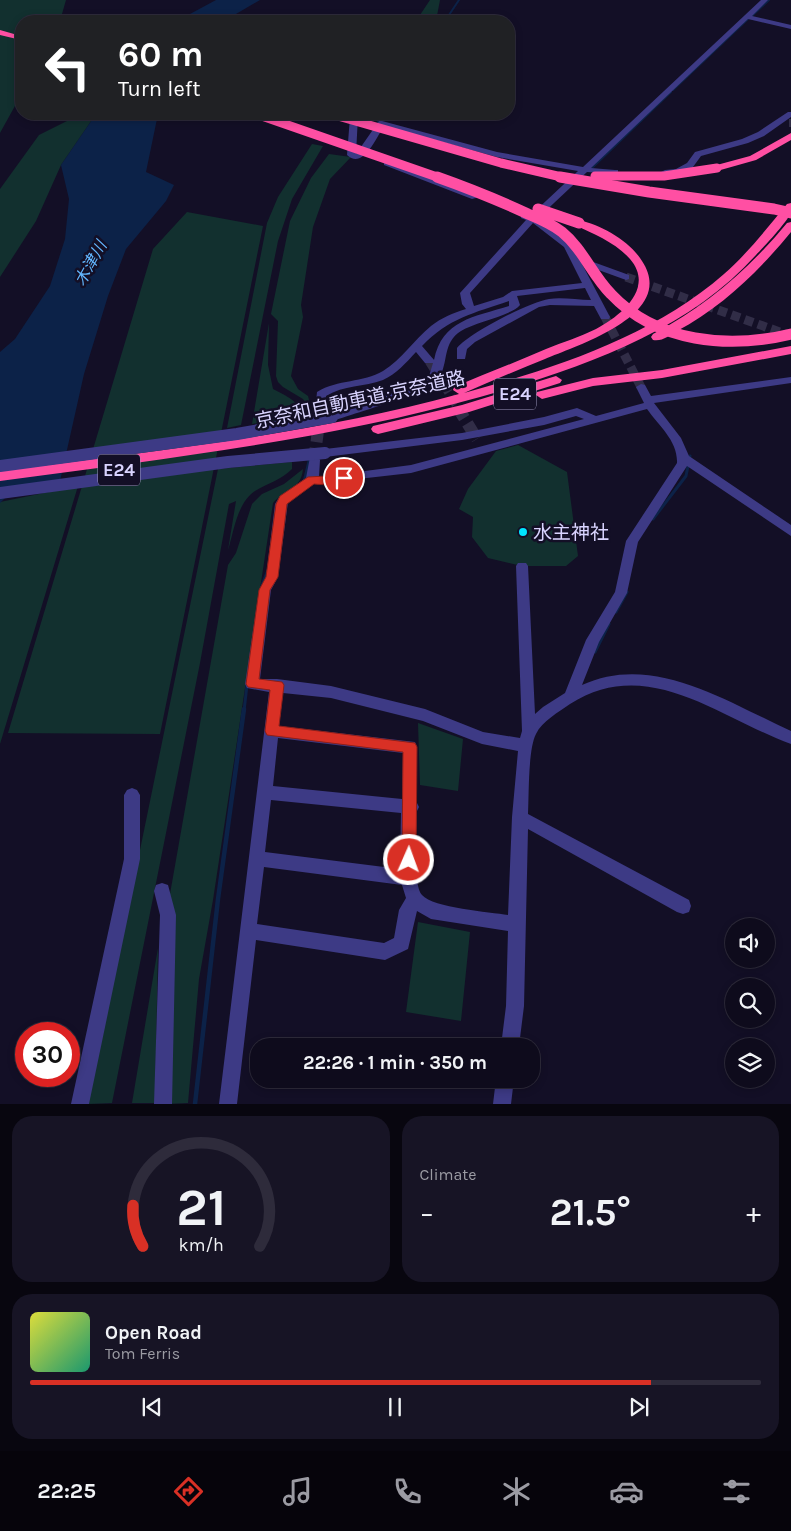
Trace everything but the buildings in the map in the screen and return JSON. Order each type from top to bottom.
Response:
[{"type":"highway","points":[[0,25],[15,29]]},
{"type":"highway","points":[[0,32],[15,36]]},
{"type":"highway","points":[[274,120],[579,223],[620,243],[635,255],[642,265],[645,275],[644,289],[639,301],[627,315],[601,331],[437,399],[334,422]]},
{"type":"highway","points":[[352,120],[502,163],[599,185],[791,213]]},
{"type":"highway","points":[[394,132],[523,165],[589,175],[664,176],[717,168],[753,158],[777,146],[791,136]]},
{"type":"highway","points":[[441,177],[509,204],[553,225],[573,240],[610,295],[641,318],[656,325],[694,338],[729,342],[766,340],[791,334]]},
{"type":"highway","name":"京奈和自動車道;京奈道路","points":[[0,487],[240,448],[334,422],[458,400],[561,368],[650,329],[720,284],[748,257],[791,206]]},
{"type":"highway","name":"京奈和自動車道;京奈道路","points":[[0,476],[342,437],[404,424],[522,392],[570,376],[634,348],[712,304],[761,261],[790,226]]},
{"type":"highway","points":[[404,424],[466,414],[593,382],[662,374],[791,350]]},
{"type":"street","points":[[473,311],[467,304],[465,293],[532,219],[765,0]]},
{"type":"street","points":[[747,17],[791,27]]},
{"type":"street","points":[[354,120],[351,156],[356,158],[361,154],[382,123],[519,160],[584,171],[624,173],[678,171],[690,165],[698,154],[745,141],[788,119]]},
{"type":"street","points":[[361,154],[532,219],[552,232],[568,246],[605,317]]},
{"type":"street","points":[[575,259],[626,277]]},
{"type":"street","points":[[320,413],[321,394],[326,390],[373,380],[387,373],[449,318],[506,299],[512,294],[588,285]]},
{"type":"street","points":[[0,466],[334,422],[420,387],[434,378],[445,338],[454,331],[471,323],[512,308],[515,305],[512,294]]},
{"type":"street","points":[[460,357],[462,348],[471,340],[536,304],[550,302],[598,303]]},
{"type":"street","points":[[416,346],[428,361]]},
{"type":"street","points":[[526,746],[482,738],[425,715],[341,695],[277,685],[252,684],[265,590],[272,577],[281,504],[284,499],[312,480],[328,481],[412,469],[480,444],[596,420],[649,403],[791,380]]},
{"type":"street","points":[[641,387],[649,403],[679,445],[684,458],[791,531]]},
{"type":"street","points":[[0,493],[228,462],[370,449],[457,437],[545,421],[577,412],[596,420]]},
{"type":"street","points":[[570,697],[593,640],[621,593],[632,541],[681,470],[684,458]]},
{"type":"street","points":[[312,480],[314,460]]},
{"type":"street","points":[[511,1038],[515,1006],[516,924],[523,761],[529,731],[522,566]]},
{"type":"street","points":[[529,731],[548,711],[570,697],[598,684],[623,679],[649,681],[686,689],[791,738]]},
{"type":"street","points":[[228,1104],[277,685]]},
{"type":"street","points":[[272,731],[410,747],[408,878],[415,900],[431,911],[516,924]]},
{"type":"street","points":[[265,792],[410,807]]},
{"type":"street","points":[[80,1104],[132,859],[132,795]]},
{"type":"street","points":[[520,817],[683,906]]},
{"type":"street","points":[[256,858],[408,878]]},
{"type":"street","points":[[162,891],[168,915],[163,1104]]},
{"type":"street","points":[[248,931],[384,952],[402,943],[407,910],[415,900]]},
{"type":"street","points":[[502,1104],[504,1088]]},
{"type":"green space","points":[[0,0],[66,0],[62,15],[15,15],[15,106],[0,133]]},
{"type":"green space","points":[[430,0],[440,0],[437,15],[420,15]]},
{"type":"green space","points":[[69,120],[92,120],[61,165],[36,221],[0,277],[0,189],[39,135]]},
{"type":"green space","points":[[312,144],[323,146],[292,199],[278,241],[241,425],[227,428],[267,223],[278,197]]},
{"type":"green space","points":[[329,154],[351,157],[330,179],[313,227],[301,305],[303,317],[291,376],[298,389],[308,396],[312,412],[303,399],[278,382],[276,376],[278,321],[271,314],[290,221],[311,178]]},
{"type":"green space","points":[[187,212],[263,226],[160,734],[8,733],[153,249]]},
{"type":"green space","points":[[269,323],[268,365],[273,389],[295,403],[302,416],[252,424]]},
{"type":"green space","points":[[518,445],[567,472],[578,556],[566,566],[522,566],[488,558],[472,537],[473,517],[459,509],[468,489],[496,451]]},
{"type":"green space","points":[[292,462],[292,469],[288,473],[249,496],[240,510],[228,550],[236,501],[229,504],[200,663],[112,1103],[88,1104],[218,469]]},
{"type":"green space","points":[[303,469],[302,476],[296,485],[273,503],[213,900],[199,979],[188,1103],[166,1104],[170,894],[228,565],[236,553],[252,504],[262,494],[284,484]]},
{"type":"green space","points":[[78,486],[0,744],[0,502]]},
{"type":"green space","points":[[418,723],[463,739],[458,791],[420,785]]},
{"type":"green space","points":[[418,922],[470,932],[461,1021],[406,1012]]},
{"type":"green space","points":[[158,948],[155,1103],[132,1103]]},
{"type":"water","points":[[216,0],[260,0],[234,15],[188,15]]},
{"type":"water","name":"木津川","points":[[92,120],[157,120],[146,172],[174,185],[166,201],[126,249],[108,296],[84,374],[58,490],[5,498],[0,503],[0,352],[15,339],[50,286],[65,239],[69,199],[61,165]]},
{"type":"waterway","points":[[449,15],[459,0]]},
{"type":"waterway","points":[[752,16],[769,0]]},
{"type":"waterway","points":[[673,90],[749,18]]},
{"type":"waterway","points":[[592,168],[671,92]]},
{"type":"waterway","points":[[377,125],[378,120]]},
{"type":"waterway","points":[[653,519],[686,476],[690,456]]},
{"type":"waterway","points":[[304,482],[309,461]]},
{"type":"waterway","points":[[262,585],[268,570]]},
{"type":"waterway","points":[[616,612],[627,592]]},
{"type":"waterway","points":[[595,652],[609,624]]},
{"type":"waterway","points":[[244,711],[247,685]]},
{"type":"waterway","points":[[195,1104],[218,899],[244,709]]},
{"type":"tunnel","points":[[626,277],[791,336]]},
{"type":"tunnel","points":[[605,317],[641,387]]},
{"type":"tunnel","points":[[429,361],[459,409]]},
{"type":"tunnel","points":[[458,408],[477,439]]},
{"type":"tunnel","points":[[314,460],[320,417]]},
{"type":"place","name":"水主神社","points":[[523,532]]},
{"type":"route","points":[[344,478],[328,481],[312,480],[284,499],[281,504],[272,577],[265,590],[252,684],[277,685],[272,731],[410,747],[409,860]]}]
